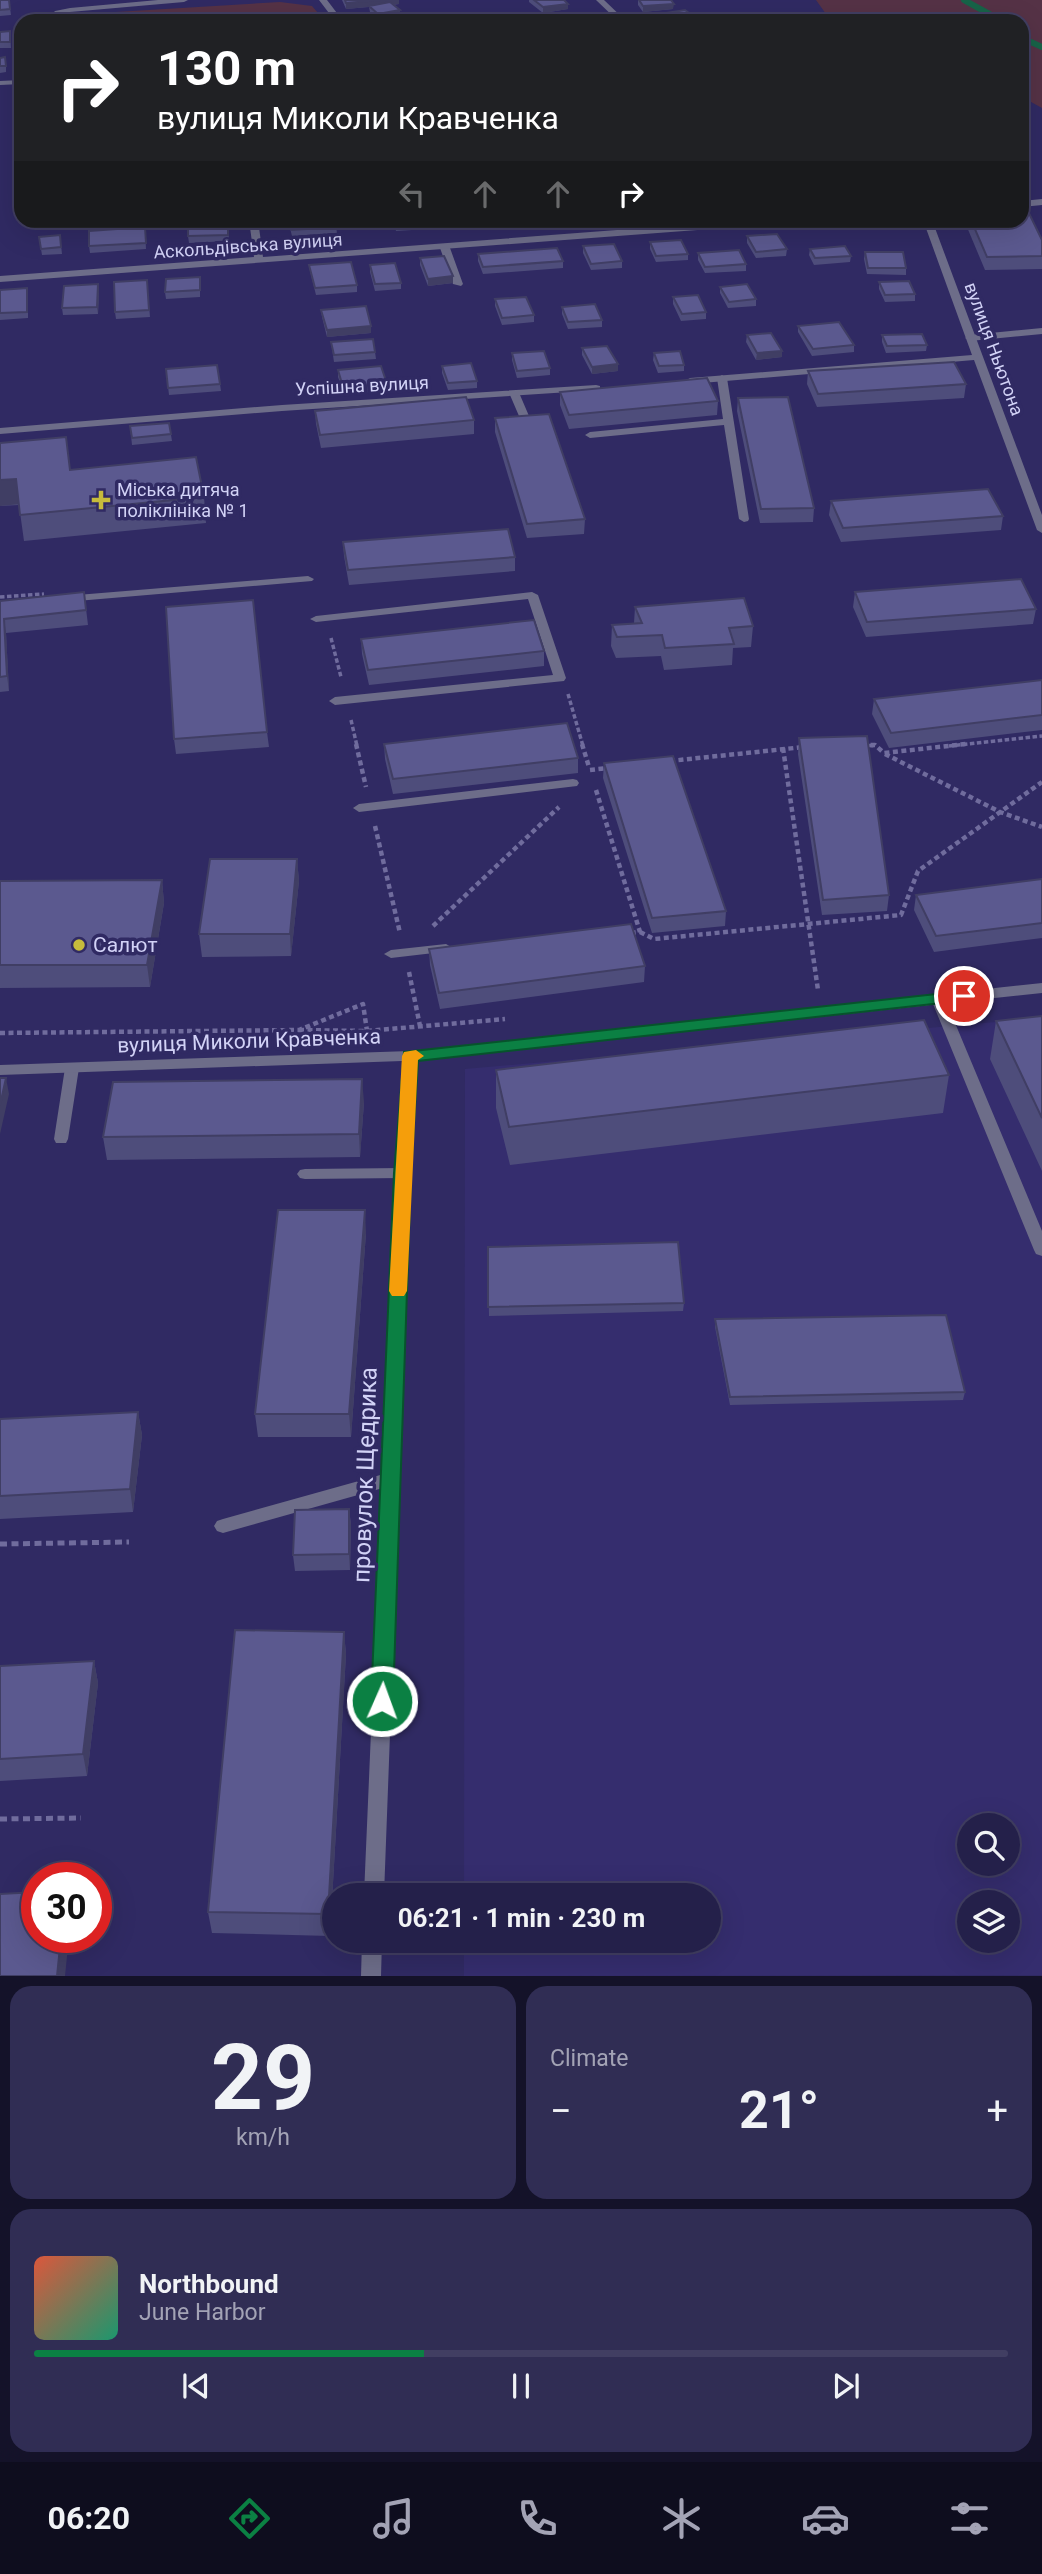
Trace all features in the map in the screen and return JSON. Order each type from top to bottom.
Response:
[{"type":"street","points":[[57,14],[70,10],[184,0]]},
{"type":"street","points":[[323,0],[334,14]]},
{"type":"street","points":[[600,0],[615,14]]},
{"type":"street","points":[[254,228],[259,261]]},
{"type":"street","name":"Аскольдівська вулиця","points":[[0,279],[689,228]]},
{"type":"street","name":"вулиця Ньютона","points":[[930,228],[1042,530]]},
{"type":"street","points":[[445,247],[458,285]]},
{"type":"street","points":[[971,338],[1042,331]]},
{"type":"street","points":[[680,382],[978,357]]},
{"type":"street","points":[[722,378],[744,519]]},
{"type":"street","name":"Успішна вулиця","points":[[0,431],[282,408],[611,387]]},
{"type":"street","points":[[515,395],[524,416]]},
{"type":"street","points":[[590,435],[728,422]]},
{"type":"street","points":[[54,600],[308,579]]},
{"type":"street","points":[[316,619],[532,595],[560,678],[335,701]]},
{"type":"street","points":[[359,808],[573,783]]},
{"type":"street","points":[[398,953],[460,946]]},
{"type":"street","name":"вулиця Миколи Кравченка","points":[[0,1069],[410,1056],[1042,988]]},
{"type":"street","points":[[938,999],[1042,1250]]},
{"type":"street","name":"провулок Щедрика","points":[[374,1883],[410,1056]]},
{"type":"street","points":[[61,1139],[72,1068]]},
{"type":"street","points":[[304,1174],[403,1173]]},
{"type":"street","points":[[223,1526],[391,1479]]},
{"type":"street","points":[[371,1976],[372,1953]]},
{"type":"path","points":[[884,753],[1042,736]]},
{"type":"path","points":[[849,746],[875,745],[884,753],[1000,812],[1042,827]]},
{"type":"path","points":[[659,762],[809,747]]},
{"type":"path","points":[[783,748],[818,993]]},
{"type":"path","points":[[590,770],[617,767]]},
{"type":"path","points":[[626,933],[640,932],[654,939],[901,915],[918,871],[1042,782]]},
{"type":"path","points":[[596,789],[640,932]]},
{"type":"path","points":[[398,953],[562,804]]},
{"type":"path","points":[[903,906],[917,905]]},
{"type":"path","points":[[299,1031],[363,1004],[367,1031]]},
{"type":"path","points":[[0,1033],[367,1031],[516,1018]]},
{"type":"path","points":[[0,1544],[129,1542]]},
{"type":"path","points":[[0,1819],[81,1818]]},
{"type":"shaded area","points":[[816,0],[1042,0],[1042,108],[1029,101],[1029,14],[826,14]]},
{"type":"shaded area","points":[[280,2],[312,6],[319,14],[97,14]]},
{"type":"shaded area","points":[[1042,1018],[1042,1975],[464,1976],[464,1953],[721,1953],[721,1883],[464,1883],[465,1069]]},
{"type":"building","points":[[0,0],[9,0],[10,9],[0,10]]},
{"type":"building","points":[[345,0],[380,0],[346,3]]},
{"type":"building","points":[[534,0],[564,0],[568,4],[543,7]]},
{"type":"building","points":[[639,0],[671,0],[674,4],[643,6]]},
{"type":"building","points":[[390,2],[400,10],[378,14],[369,6]]},
{"type":"building","points":[[685,10],[690,14],[660,14]]},
{"type":"building","points":[[10,31],[10,42],[0,42],[0,32]]},
{"type":"building","points":[[5,57],[6,66],[0,66],[0,58]]},
{"type":"building","points":[[1029,213],[1042,240],[1042,256],[987,257],[974,228],[1029,228]]},
{"type":"building","points":[[145,228],[146,243],[89,246],[89,231]]},
{"type":"building","points":[[188,228],[228,228],[228,235],[188,236]]},
{"type":"building","points":[[777,234],[787,249],[756,252],[747,236]]},
{"type":"building","points":[[60,235],[61,247],[41,249],[39,237]]},
{"type":"building","points":[[681,240],[688,254],[656,256],[650,242]]},
{"type":"building","points":[[614,244],[622,261],[591,264],[583,246]]},
{"type":"building","points":[[845,246],[851,256],[815,258],[810,249]]},
{"type":"building","points":[[557,248],[563,261],[483,267],[478,254]]},
{"type":"building","points":[[739,250],[746,264],[705,267],[698,253]]},
{"type":"building","points":[[865,252],[903,252],[906,268],[868,268]]},
{"type":"building","points":[[444,256],[453,276],[428,279],[420,258]]},
{"type":"building","points":[[351,262],[357,285],[315,288],[309,265]]},
{"type":"building","points":[[395,263],[401,283],[375,284],[370,265]]},
{"type":"building","points":[[200,277],[200,290],[165,292],[166,279]]},
{"type":"building","points":[[147,280],[149,310],[115,312],[114,282]]},
{"type":"building","points":[[909,281],[915,294],[885,295],[879,282]]},
{"type":"building","points":[[98,284],[97,307],[62,308],[64,286]]},
{"type":"building","points":[[747,284],[756,299],[729,302],[720,287]]},
{"type":"building","points":[[27,288],[27,312],[0,313],[0,290]]},
{"type":"building","points":[[698,295],[706,312],[682,314],[673,297]]},
{"type":"building","points":[[526,297],[534,315],[502,318],[495,299]]},
{"type":"building","points":[[595,304],[602,320],[568,322],[562,307]]},
{"type":"building","points":[[366,306],[371,326],[327,330],[321,310]]},
{"type":"building","points":[[839,322],[854,345],[813,349],[798,326]]},
{"type":"building","points":[[771,333],[782,351],[757,353],[747,335]]},
{"type":"building","points":[[922,334],[927,345],[887,346],[882,335]]},
{"type":"building","points":[[373,339],[375,352],[334,355],[331,342]]},
{"type":"building","points":[[607,346],[618,364],[592,367],[582,348]]},
{"type":"building","points":[[544,351],[550,368],[517,371],[512,353]]},
{"type":"building","points":[[680,351],[684,365],[659,366],[654,353]]},
{"type":"building","points":[[954,362],[966,384],[818,394],[808,371]]},
{"type":"building","points":[[471,363],[477,381],[448,383],[442,366]]},
{"type":"building","points":[[217,365],[220,384],[168,388],[166,369]]},
{"type":"building","points":[[381,366],[387,384],[343,387],[338,370]]},
{"type":"building","points":[[707,378],[718,401],[569,415],[560,392]]},
{"type":"building","points":[[466,397],[474,420],[320,435],[315,411]]},
{"type":"building","points":[[788,397],[814,508],[761,509],[738,398]]},
{"type":"building","points":[[549,414],[585,519],[527,524],[495,418]]},
{"type":"building","points":[[169,423],[171,434],[132,438],[130,426]]},
{"type":"building","points":[[66,437],[70,470],[196,457],[204,497],[20,515],[16,479],[0,480],[0,443]]},
{"type":"building","points":[[988,489],[1003,516],[843,528],[831,501]]},
{"type":"building","points":[[508,529],[515,557],[348,570],[343,542]]},
{"type":"building","points":[[1021,579],[1036,609],[867,622],[855,592]]},
{"type":"building","points":[[84,592],[86,610],[4,619],[7,676],[0,677],[0,601]]},
{"type":"building","points":[[744,598],[753,626],[729,628],[734,644],[665,648],[662,635],[617,637],[612,625],[642,623],[635,607]]},
{"type":"building","points":[[253,600],[267,732],[174,739],[166,607]]},
{"type":"building","points":[[534,620],[544,651],[368,670],[361,639]]},
{"type":"building","points":[[1042,680],[1042,715],[891,733],[874,699]]},
{"type":"building","points":[[567,723],[578,758],[393,779],[384,744]]},
{"type":"building","points":[[867,736],[889,895],[823,900],[799,738]]},
{"type":"building","points":[[673,756],[726,911],[652,918],[604,763]]},
{"type":"building","points":[[210,859],[297,859],[290,934],[199,934]]},
{"type":"building","points":[[1042,879],[1042,923],[936,936],[916,895]]},
{"type":"building","name":"Салют","points":[[162,880],[147,965],[0,965],[0,881]]},
{"type":"building","points":[[631,924],[645,966],[439,993],[429,949]]},
{"type":"building","points":[[1042,1016],[1042,1118],[996,1021]]},
{"type":"building","points":[[924,1020],[949,1075],[509,1127],[496,1070]]},
{"type":"building","points":[[0,1078],[6,1078],[0,1105]]},
{"type":"building","points":[[362,1079],[359,1134],[103,1137],[113,1082]]},
{"type":"building","points":[[278,1210],[365,1210],[349,1414],[255,1414]]},
{"type":"building","points":[[678,1242],[684,1303],[488,1307],[488,1247]]},
{"type":"building","points":[[946,1315],[965,1392],[730,1397],[715,1319]]},
{"type":"building","points":[[138,1412],[130,1489],[0,1496],[0,1419]]},
{"type":"building","points":[[349,1509],[349,1554],[293,1555],[295,1510]]},
{"type":"building","points":[[235,1630],[344,1632],[330,1883],[322,1883],[322,1914],[208,1912]]},
{"type":"building","points":[[94,1661],[83,1754],[0,1759],[0,1666]]},
{"type":"building","points":[[21,1893],[21,1953],[59,1953],[57,1976],[0,1976],[0,1894]]},
{"type":"waterway","points":[[964,0],[989,14]]},
{"type":"waterway","points":[[1029,41],[1042,47]]},
{"type":"slow traffic","points":[[398,1291],[410,1056],[416,1056]]},
{"type":"place","name":"Міська дитяча поліклініка № 1","points":[[101,500]]},
{"type":"place","name":"Салют","points":[[79,945]]},
{"type":"route","points":[[382,1701],[410,1056],[964,996]]}]
